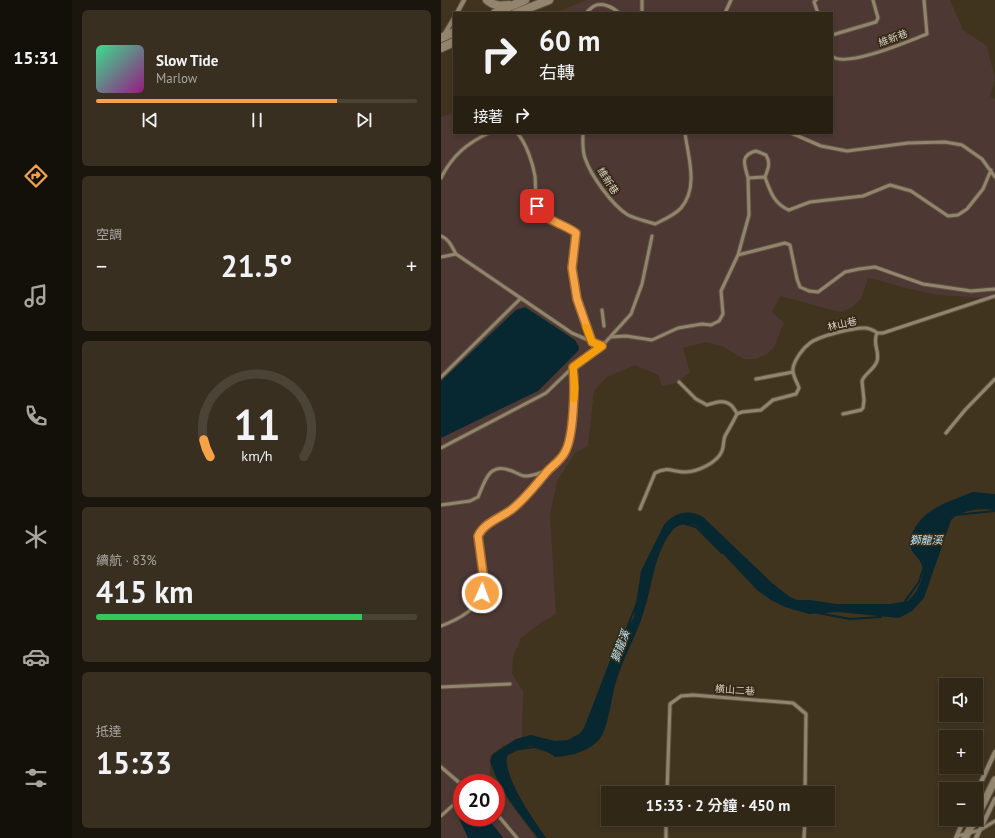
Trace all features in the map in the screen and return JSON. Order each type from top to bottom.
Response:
[{"type":"main road","points":[[487,0],[493,5],[501,6],[514,4]]},
{"type":"main road","points":[[497,12],[525,0]]},
{"type":"main road","points":[[519,12],[549,0]]},
{"type":"main road","points":[[445,42],[453,33]]},
{"type":"street","points":[[458,12],[464,0]]},
{"type":"street","points":[[445,42],[453,21]]},
{"type":"street","points":[[981,782],[995,752]]},
{"type":"street","points":[[983,804],[995,780]]},
{"type":"street","points":[[976,838],[995,799]]},
{"type":"street","points":[[956,837],[962,826]]},
{"type":"street","points":[[967,835],[972,826]]},
{"type":"lane","points":[[642,0],[642,12]]},
{"type":"lane","points":[[725,12],[731,0]]},
{"type":"lane","points":[[816,0],[814,2],[818,12]]},
{"type":"lane","points":[[833,35],[876,22],[878,18],[873,0]]},
{"type":"lane","name":"維新巷","points":[[833,57],[839,60],[852,59],[887,50],[927,34],[924,0]]},
{"type":"lane","points":[[587,12],[594,6],[603,5],[613,8],[618,12]]},
{"type":"lane","points":[[441,178],[446,168],[459,151],[487,134]]},
{"type":"lane","points":[[518,134],[527,148],[534,174],[537,206],[540,212],[547,218],[576,233],[572,268],[577,299],[592,342]]},
{"type":"lane","name":"維新巷","points":[[583,134],[582,144],[585,158],[597,180],[612,201],[629,215],[655,224],[680,209],[687,198],[691,186],[692,174],[685,134]]},
{"type":"lane","points":[[793,134],[821,146],[847,151],[908,143],[945,142],[962,145],[982,159],[995,177]]},
{"type":"lane","points":[[610,337],[626,336],[652,340],[678,328],[702,324],[711,325],[719,321],[723,314],[721,291],[738,255],[749,215],[747,178],[744,164],[745,158],[750,153],[756,151],[766,155],[769,161],[769,168],[765,177],[772,197],[783,208],[789,210],[810,202],[863,196],[890,185],[911,191],[949,216],[958,215],[967,209],[983,189],[991,170]]},
{"type":"lane","points":[[747,178],[765,177]]},
{"type":"lane","points":[[441,236],[450,243],[456,254],[520,299],[572,333],[602,346]]},
{"type":"lane","points":[[441,448],[545,393],[573,367],[602,346],[631,314],[642,284],[652,236]]},
{"type":"lane","points":[[738,255],[785,243],[790,245],[800,287],[809,291],[818,292],[845,272],[875,267],[923,284],[971,291],[995,289]]},
{"type":"lane","points":[[441,257],[456,254]]},
{"type":"lane","name":"林山巷","points":[[793,372],[793,366],[802,350],[811,342],[830,335],[861,328],[868,328],[877,333],[883,334],[995,296]]},
{"type":"lane","points":[[441,377],[520,299]]},
{"type":"lane","points":[[602,310],[604,326]]},
{"type":"lane","points":[[843,414],[861,410],[863,408],[864,400],[862,381],[876,363],[877,355],[874,339],[877,333]]},
{"type":"lane","points":[[441,626],[453,622],[475,606],[482,593],[483,573],[478,536],[481,531],[525,498],[566,451],[570,437],[575,388],[573,367]]},
{"type":"lane","points":[[640,510],[655,473],[663,469],[683,472],[693,471],[703,467],[719,456],[722,451],[724,438],[737,414],[761,410],[773,400],[796,394],[799,388],[793,372],[756,379]]},
{"type":"lane","points":[[946,433],[965,410],[995,379]]},
{"type":"lane","points":[[679,382],[697,399],[707,405],[725,401],[729,403],[737,414]]},
{"type":"lane","points":[[441,505],[470,501],[478,497],[488,475],[494,469],[502,468],[524,476],[549,470]]},
{"type":"lane","points":[[441,687],[510,684]]},
{"type":"lane","name":"橫山二巷","points":[[667,786],[670,704],[681,696],[693,695],[793,703],[806,714],[805,786]]},
{"type":"lane","points":[[441,767],[453,777]]},
{"type":"lane","points":[[441,816],[453,805]]},
{"type":"lane","points":[[956,837],[980,830],[995,821]]},
{"type":"lane","points":[[505,824],[517,838]]},
{"type":"lane","points":[[666,826],[666,838]]},
{"type":"lane","points":[[804,838],[805,826]]},
{"type":"shaded area","points":[[587,0],[950,0],[963,30],[987,46],[995,79],[990,96],[995,99],[995,295],[985,298],[938,295],[868,278],[861,299],[851,308],[840,312],[780,296],[772,312],[784,323],[774,347],[767,354],[756,359],[744,359],[724,347],[706,342],[683,348],[690,373],[673,384],[662,386],[658,375],[635,365],[607,377],[594,391],[588,446],[575,453],[557,481],[550,515],[556,614],[539,624],[521,638],[513,657],[512,674],[523,691],[522,738],[502,746],[490,756],[490,774],[453,774],[453,826],[505,826],[505,796],[536,838],[441,838],[441,117],[453,113],[453,134],[833,134],[833,12],[557,12]]},
{"type":"water","points":[[525,307],[575,340],[579,347],[578,351],[538,391],[441,438],[441,381],[516,310]]},
{"type":"water","name":"獅龍溪","points":[[973,492],[995,494],[995,510],[971,510],[960,514],[951,520],[924,598],[912,611],[899,618],[838,612],[809,614],[785,607],[771,600],[757,590],[696,525],[686,524],[674,528],[666,540],[657,560],[643,614],[620,671],[607,722],[601,737],[597,742],[588,748],[567,756],[555,757],[542,748],[532,746],[522,748],[508,755],[507,757],[507,766],[515,788],[546,838],[538,838],[510,801],[505,794],[505,774],[495,774],[490,761],[493,754],[516,739],[531,735],[555,741],[568,740],[579,734],[584,728],[616,645],[634,617],[641,571],[664,525],[673,517],[682,513],[692,513],[703,517],[772,583],[790,597],[797,600],[810,600],[836,604],[890,604],[908,601],[915,593],[922,578],[923,568],[912,550],[910,538],[915,528],[926,515],[948,502]]},
{"type":"water","points":[[463,826],[494,826],[503,838],[468,838]]},
{"type":"waterway","name":"獅龍溪","points":[[955,515],[995,511]]},
{"type":"waterway","name":"獅龍溪","points":[[682,523],[696,527],[722,553]]},
{"type":"waterway","name":"獅龍溪","points":[[903,604],[919,582],[923,570]]},
{"type":"waterway","name":"獅龍溪","points":[[625,633],[637,603]]},
{"type":"waterway","name":"獅龍溪","points":[[818,613],[850,619],[881,617]]},
{"type":"waterway","name":"獅龍溪","points":[[519,749],[535,747],[550,752]]},
{"type":"slow traffic","points":[[574,399],[575,388],[573,367],[602,346],[592,342],[586,327]]},
{"type":"route","points":[[482,593],[483,573],[478,536],[489,523],[511,510],[525,498],[566,451],[570,437],[575,388],[573,367],[602,346],[592,342],[577,299],[572,268],[576,233],[547,218],[540,212],[537,206]]}]
